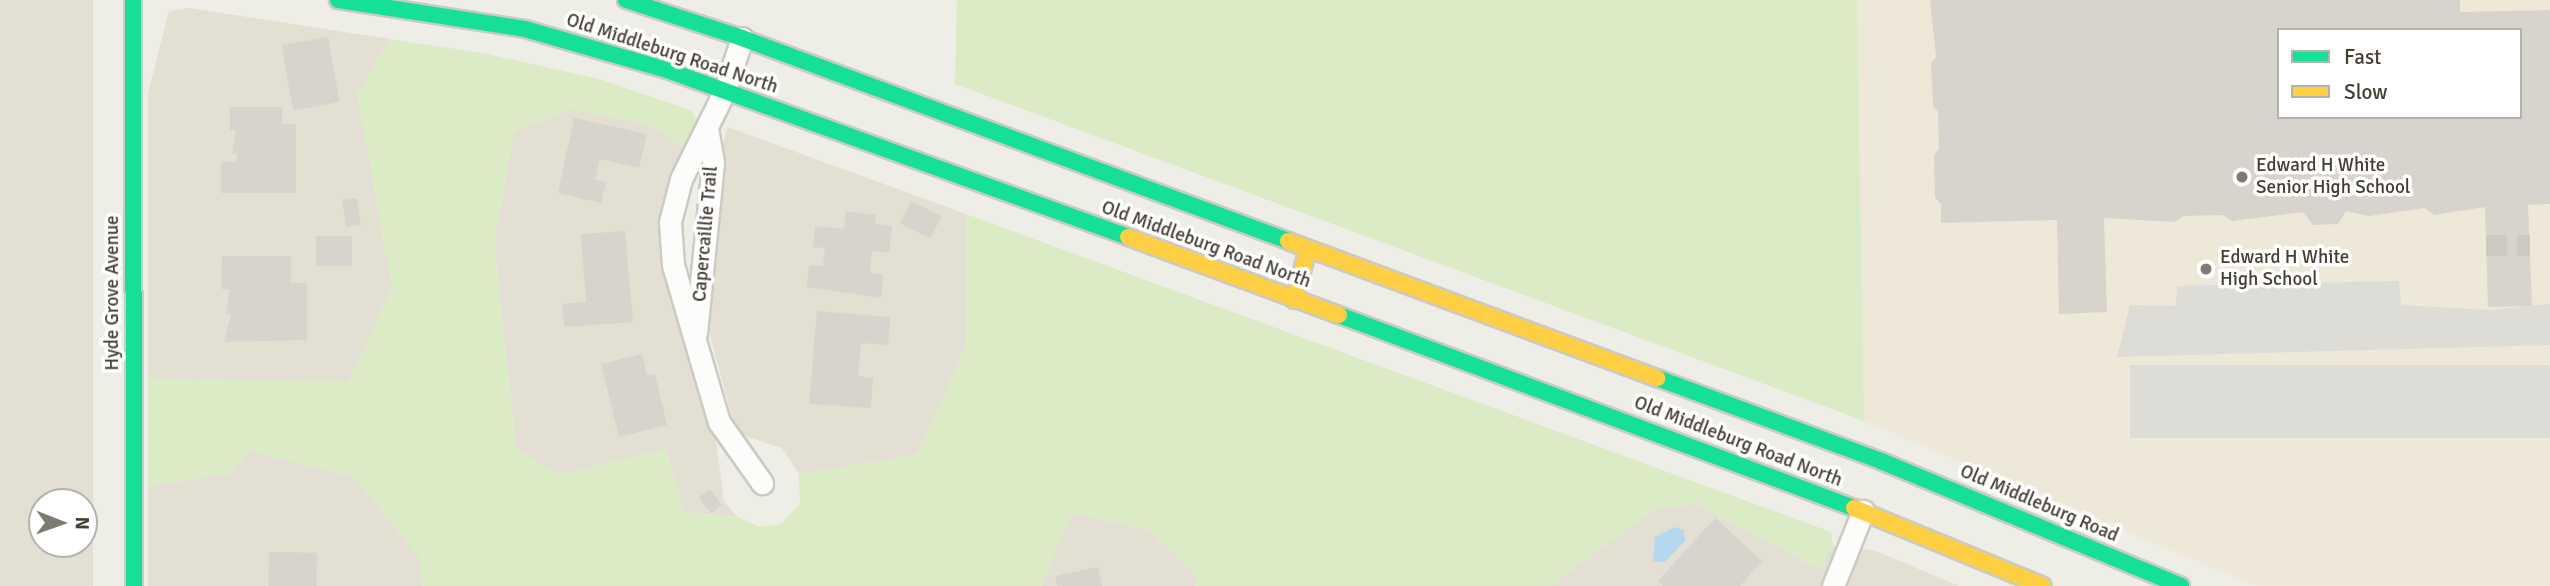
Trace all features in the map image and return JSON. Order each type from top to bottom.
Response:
[{"type":"main road","name":"Hyde Grove Avenue","points":[[133,0],[134,586]]},
{"type":"main road","name":"Old Middleburg Road North","points":[[338,0],[526,29],[725,90],[1863,512],[2043,586]]},
{"type":"main road","name":"Old Middleburg Road North","points":[[626,0],[742,38],[1881,461]]},
{"type":"main road","points":[[1294,300],[1308,249]]},
{"type":"main road","name":"Old Middleburg Road","points":[[1881,461],[2181,586]]},
{"type":"street","name":"Capercaillie Trail","points":[[742,38],[725,90],[681,179],[670,222],[673,265],[719,422],[762,483]]},
{"type":"street","name":"Capercaillie Trail","points":[[695,342],[713,162],[708,127]]},
{"type":"street","points":[[1833,586],[1863,512]]},
{"type":"shaded area","points":[[0,0],[93,0],[93,488],[28,488],[28,558],[93,558],[93,586],[0,586]]},
{"type":"shaded area","name":"Edward H White High School","points":[[1857,0],[2550,0],[2550,586],[2257,586],[1864,421]]},
{"type":"shaded area","points":[[189,8],[390,39],[358,94],[392,287],[349,382],[148,378],[148,93],[169,11]]},
{"type":"shaded area","points":[[572,109],[648,124],[687,149],[668,278],[717,447],[724,501],[738,517],[684,512],[666,449],[559,475],[516,449],[494,243],[514,131]]},
{"type":"shaded area","points":[[728,127],[966,214],[966,347],[917,455],[799,474],[782,448],[736,433],[705,316],[718,161]]},
{"type":"shaded area","points":[[2399,281],[2401,305],[2488,310],[2550,304],[2550,345],[2117,357],[2130,305],[2176,306],[2177,286]]},
{"type":"shaded area","points":[[2130,365],[2550,365],[2550,438],[2130,438]]},
{"type":"shaded area","points":[[249,451],[353,476],[420,558],[422,586],[148,586],[148,486],[231,473]]},
{"type":"shaded area","points":[[1697,504],[1820,569],[1833,545],[1876,551],[1959,586],[1550,586],[1656,508]]},
{"type":"shaded area","points":[[1071,513],[1149,530],[1197,577],[1195,586],[1041,586]]},
{"type":"green space","points":[[957,0],[1857,0],[1864,421],[955,84]]},
{"type":"green space","points":[[390,39],[482,53],[599,79],[693,111],[697,123],[687,149],[648,124],[572,109],[514,131],[494,243],[516,449],[559,475],[666,449],[684,512],[738,517],[760,527],[781,524],[800,504],[799,474],[917,455],[966,347],[966,214],[1831,532],[1833,545],[1821,569],[1697,504],[1656,508],[1550,586],[1195,586],[1197,577],[1149,530],[1072,513],[1041,586],[422,586],[419,557],[353,476],[249,451],[231,473],[148,486],[148,378],[349,382],[392,287],[357,94]]},
{"type":"water","points":[[1675,527],[1684,530],[1685,541],[1665,562],[1653,561],[1655,537]]},
{"type":"building","name":"Edward H White Senior High School","points":[[1930,0],[2460,0],[2460,12],[2550,10],[2550,204],[2528,205],[2532,306],[2488,307],[2485,207],[2434,215],[2425,208],[2369,216],[2346,211],[2338,224],[2313,225],[2303,212],[2232,221],[2222,215],[2183,216],[2175,222],[2104,218],[2107,312],[2059,314],[2057,220],[1941,223],[1941,204],[1935,198],[1934,156],[1939,149],[1938,112],[1933,106],[1931,63],[1936,57]]},
{"type":"building","points":[[328,37],[339,102],[293,110],[282,45]]},
{"type":"building","points":[[230,107],[282,107],[282,124],[296,124],[296,193],[221,193],[221,161],[236,162],[237,153],[232,154],[236,130],[230,130]]},
{"type":"building","points":[[574,118],[647,134],[639,168],[600,159],[595,180],[606,182],[601,203],[558,193]]},
{"type":"building","points":[[357,198],[361,225],[346,227],[342,200]]},
{"type":"building","points":[[911,201],[942,216],[931,238],[900,223]]},
{"type":"building","points":[[846,211],[876,215],[875,224],[892,226],[889,253],[872,251],[870,273],[883,275],[881,298],[807,287],[809,265],[823,266],[825,248],[813,247],[815,226],[844,229]]},
{"type":"building","points":[[625,231],[633,322],[564,327],[562,304],[586,302],[581,234]]},
{"type":"building","points":[[316,236],[352,236],[352,266],[316,266]]},
{"type":"building","points":[[222,256],[291,256],[291,283],[307,283],[307,340],[224,342],[231,314],[226,313],[230,289],[221,289]]},
{"type":"building","points":[[817,311],[890,317],[888,345],[861,343],[858,376],[873,378],[871,408],[809,404]]},
{"type":"building","points":[[642,354],[647,375],[655,374],[667,425],[619,437],[601,364]]},
{"type":"building","points":[[710,489],[722,505],[711,513],[699,497]]},
{"type":"building","points":[[1715,518],[1762,561],[1740,586],[1663,586],[1658,581]]},
{"type":"building","points":[[269,552],[317,553],[316,586],[268,586]]},
{"type":"building","points":[[1098,567],[1102,586],[1057,586],[1055,576]]},
{"type":"tunnel","points":[[2486,245],[2530,245]]},
{"type":"traffic: fast","points":[[133,0],[134,586]]},
{"type":"traffic: fast","points":[[338,0],[525,29],[667,70],[1128,237]]},
{"type":"traffic: fast","points":[[626,0],[742,38],[1288,241]]},
{"type":"traffic: fast","points":[[1339,315],[1854,508]]},
{"type":"traffic: fast","points":[[1657,378],[1881,461],[2181,586]]},
{"type":"traffic: slow","points":[[1128,237],[1339,315]]},
{"type":"traffic: slow","points":[[1288,241],[1657,378]]},
{"type":"traffic: slow","points":[[1294,300],[1308,249]]},
{"type":"traffic: slow","points":[[1854,508],[2043,586]]},
{"type":"place","name":"Edward H White Senior High School","points":[[2242,177]]},
{"type":"place","name":"Edward H White High School","points":[[2206,269]]}]
